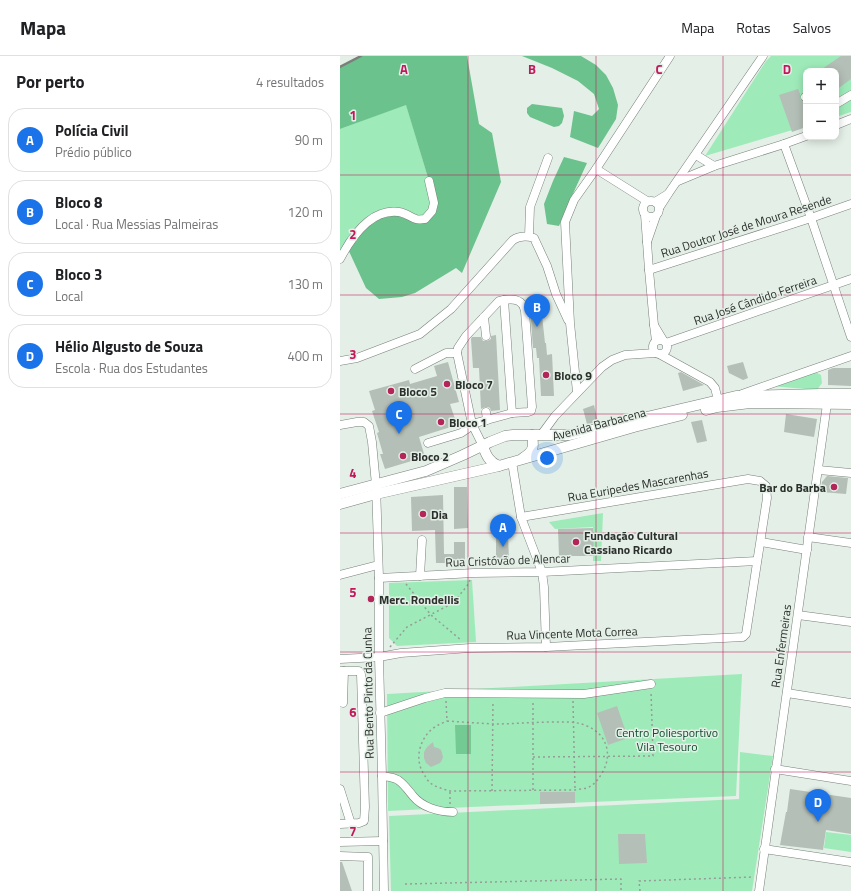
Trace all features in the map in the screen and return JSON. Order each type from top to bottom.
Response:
[{"type":"main road","name":"Avenida Barbacena","points":[[340,504],[426,471],[505,436],[570,435],[736,396],[851,394]]},
{"type":"main road","name":"Avenida Barbacena","points":[[340,494],[376,489],[498,466],[634,427],[717,407],[750,403],[851,404]]},
{"type":"main road","points":[[517,460],[528,455],[532,451],[536,435]]},
{"type":"main road","points":[[483,446],[488,458],[493,464],[498,466]]},
{"type":"street","points":[[577,392],[570,324],[565,222],[574,200],[670,56]]},
{"type":"street","points":[[647,242],[654,207],[668,194],[678,181],[761,57]]},
{"type":"street","points":[[839,102],[851,95]]},
{"type":"street","points":[[839,124],[851,119]]},
{"type":"street","points":[[678,181],[714,166],[803,137]]},
{"type":"street","points":[[784,144],[811,218],[851,337]]},
{"type":"street","points":[[696,154],[714,166]]},
{"type":"street","points":[[529,236],[530,207],[548,158]]},
{"type":"street","points":[[596,169],[654,207]]},
{"type":"street","points":[[340,260],[353,237],[377,216],[384,213],[395,212],[405,213],[416,219],[425,218],[432,211],[434,203],[429,181]]},
{"type":"street","points":[[536,435],[602,367],[612,360],[625,355],[665,353],[668,349],[662,342],[654,325],[643,207],[645,203],[654,207]]},
{"type":"street","name":"Rua Doutor José de Moura Resende","points":[[649,270],[851,204]]},
{"type":"street","points":[[644,214],[649,217],[654,217],[654,207]]},
{"type":"street","points":[[340,361],[357,358],[420,334],[451,309],[513,240],[529,236],[534,238],[536,242],[547,266],[562,308],[570,324]]},
{"type":"street","name":"Rua José Cândido Ferreira","points":[[662,342],[851,279]]},
{"type":"street","points":[[504,300],[512,413]]},
{"type":"street","points":[[428,443],[461,433],[472,424],[486,416],[531,411],[532,407],[525,311],[522,304],[518,300],[498,301],[466,336],[458,348],[472,424],[483,446]]},
{"type":"street","points":[[484,317],[486,336]]},
{"type":"street","points":[[662,342],[654,343],[653,348],[658,354],[710,382],[715,388],[718,400]]},
{"type":"street","points":[[415,369],[446,353],[458,353]]},
{"type":"street","points":[[736,396],[851,356]]},
{"type":"street","name":"Rua Enfermeiras","points":[[759,891],[827,404]]},
{"type":"street","name":"Rua Bento Pinto da Cunha","points":[[340,425],[364,422],[369,426],[372,442],[376,489],[379,578],[379,657],[384,891]]},
{"type":"street","points":[[517,460],[521,517],[542,572],[546,647]]},
{"type":"street","points":[[818,470],[851,473]]},
{"type":"street","name":"Rua Euripedes Mascarenhas","points":[[521,517],[748,479],[760,482],[766,486],[767,498],[761,542]]},
{"type":"street","points":[[808,537],[851,543]]},
{"type":"street","points":[[420,576],[422,540]]},
{"type":"street","points":[[757,561],[761,542],[807,550]]},
{"type":"street","name":"Rua Cristóvão de Alencar","points":[[379,578],[474,573],[542,572],[757,561]]},
{"type":"street","name":"Rua Vincente Mota Correa","points":[[340,659],[379,657],[401,653],[470,648],[546,647],[743,637],[746,634],[757,561]]},
{"type":"street","points":[[340,575],[378,565]]},
{"type":"street","points":[[798,615],[851,622]]},
{"type":"street","points":[[340,824],[351,824],[364,820],[365,807],[361,676],[359,671],[342,671],[343,703]]},
{"type":"street","points":[[380,713],[425,698],[446,693],[584,694],[651,684]]},
{"type":"street","points":[[787,693],[851,703]]},
{"type":"street","points":[[775,769],[851,781]]},
{"type":"street","points":[[382,776],[396,778],[403,783],[414,797],[425,806],[438,811],[451,812]]},
{"type":"street","points":[[340,788],[351,824]]},
{"type":"street","points":[[340,842],[383,841]]},
{"type":"street","points":[[764,849],[851,862]]},
{"type":"street","points":[[340,856],[368,857],[368,891]]},
{"type":"path","points":[[390,647],[407,627],[453,603],[467,586],[474,573]]},
{"type":"path","points":[[400,577],[431,615],[470,648]]},
{"type":"path","points":[[533,757],[653,756],[651,684]]},
{"type":"path","points":[[446,693],[447,721]]},
{"type":"path","points":[[492,791],[493,693]]},
{"type":"path","points":[[533,693],[533,790]]},
{"type":"path","points":[[573,694],[575,790]]},
{"type":"path","points":[[447,721],[493,724],[573,722],[593,728],[599,732],[604,740],[608,756],[605,768],[599,779],[594,784],[586,788],[575,790],[450,791],[429,782],[419,765],[421,744],[429,732],[438,725],[447,721]]},
{"type":"path","points":[[450,791],[451,812]]},
{"type":"path","points":[[640,891],[639,881],[761,877]]},
{"type":"path","points":[[405,884],[620,879],[621,891]]},
{"type":"green space","points":[[771,56],[851,56],[851,112],[839,116],[839,68],[803,68],[803,127],[705,156],[766,61]]},
{"type":"green space","points":[[406,104],[434,203],[425,219],[390,212],[340,259],[340,129]]},
{"type":"green space","points":[[815,372],[821,375],[822,383],[817,390],[771,386]]},
{"type":"green space","points":[[603,513],[601,561],[593,561],[593,527],[555,529],[549,522]]},
{"type":"green space","points":[[472,580],[476,642],[397,646],[389,638],[389,583]]},
{"type":"green space","name":"Centro Poliesportivo Vila Tesouro","points":[[742,674],[736,796],[388,811],[387,694]]},
{"type":"green space","points":[[740,752],[773,756],[752,891],[391,891],[389,816],[739,799]]},
{"type":"green space","points":[[826,832],[851,835],[851,852],[824,848]]},
{"type":"shaded area","points":[[362,56],[467,56],[479,124],[492,133],[501,182],[462,273],[456,268],[415,293],[402,297],[379,299],[366,288],[347,247],[353,237],[384,213],[425,219],[432,211],[429,181],[406,105],[340,129],[340,68]]},
{"type":"shaded area","points":[[522,56],[581,56],[596,65],[606,75],[613,88],[618,105],[616,119],[598,148],[570,137],[574,111],[592,116],[599,109],[594,94],[578,81],[552,68]]},
{"type":"shaded area","points":[[532,104],[562,108],[564,116],[562,123],[559,126],[554,127],[530,117],[527,113],[527,108]]},
{"type":"shaded area","points":[[564,157],[587,163],[559,226],[547,224],[544,204]]},
{"type":"shaded area","points":[[455,725],[471,725],[471,754],[456,754]]},
{"type":"building","points":[[841,56],[851,56],[851,79],[839,88],[839,68],[823,68]]},
{"type":"building","points":[[798,89],[800,99],[803,102],[803,128],[792,132],[779,95]]},
{"type":"building","points":[[541,306],[547,355],[552,354],[554,396],[541,396],[539,358],[537,358],[536,348],[533,348],[530,307]]},
{"type":"building","points":[[496,335],[500,410],[491,411],[488,407],[481,409],[479,368],[473,368],[471,339],[472,337],[481,337],[483,341],[487,341],[491,339],[491,336]]},
{"type":"building","points":[[448,362],[459,402],[450,404],[457,425],[419,437],[425,457],[385,469],[380,454],[383,454],[377,433],[379,432],[372,411],[375,410],[369,391],[409,380],[410,384],[437,376],[434,366]]},
{"type":"building","points":[[743,362],[748,378],[743,380],[729,373],[727,366]]},
{"type":"building","points":[[833,368],[851,368],[851,386],[828,385],[828,370]]},
{"type":"building","points":[[681,372],[704,385],[683,391],[678,373]]},
{"type":"building","points":[[594,405],[598,422],[587,424],[583,409]]},
{"type":"building","points":[[786,414],[817,419],[814,437],[784,432]]},
{"type":"building","points":[[702,420],[707,441],[697,443],[691,422]]},
{"type":"building","name":"Bar do Barba","points":[[827,476],[848,478],[846,494],[821,492],[822,482]]},
{"type":"building","points":[[454,487],[467,487],[468,528],[454,529]]},
{"type":"building","points":[[443,495],[444,554],[454,554],[454,542],[465,542],[465,566],[451,567],[451,563],[436,563],[435,530],[412,531],[411,497]]},
{"type":"building","name":"Fundação Cultural Cassiano Ricardo","points":[[593,528],[594,556],[559,556],[558,529]]},
{"type":"building","points":[[496,533],[508,533],[509,561],[496,562]]},
{"type":"building","points":[[617,706],[628,738],[608,745],[597,713]]},
{"type":"building","points":[[433,742],[434,747],[441,750],[443,757],[440,763],[431,767],[426,763],[424,752]]},
{"type":"building","points":[[790,789],[851,798],[851,834],[826,830],[823,850],[780,845]]},
{"type":"building","points":[[540,792],[575,792],[575,803],[540,804]]},
{"type":"building","points":[[618,834],[645,834],[647,863],[619,864]]},
{"type":"building","points":[[340,862],[342,862],[352,891],[340,891]]},
{"type":"railway","points":[[340,67],[361,56]]},
{"type":"place","name":"Bloco 8","points":[[537,327]]},
{"type":"place","name":"Bloco 9","points":[[546,375]]},
{"type":"place","name":"Bloco 7","points":[[447,384]]},
{"type":"place","name":"Bloco 5","points":[[391,391]]},
{"type":"place","name":"Bloco 1","points":[[441,422]]},
{"type":"place","name":"Bloco 3","points":[[399,434]]},
{"type":"place","name":"Bloco 2","points":[[403,456]]},
{"type":"place","name":"Bar do Barba","points":[[834,487]]},
{"type":"place","name":"Dia","points":[[423,514]]},
{"type":"place","name":"Fundação Cultural Cassiano Ricardo","points":[[576,542]]},
{"type":"place","name":"Polícia Civil","points":[[503,547]]},
{"type":"place","name":"Merc. Rondellis","points":[[371,599]]},
{"type":"place","name":"Hélio Algusto de Souza","points":[[818,822]]}]
